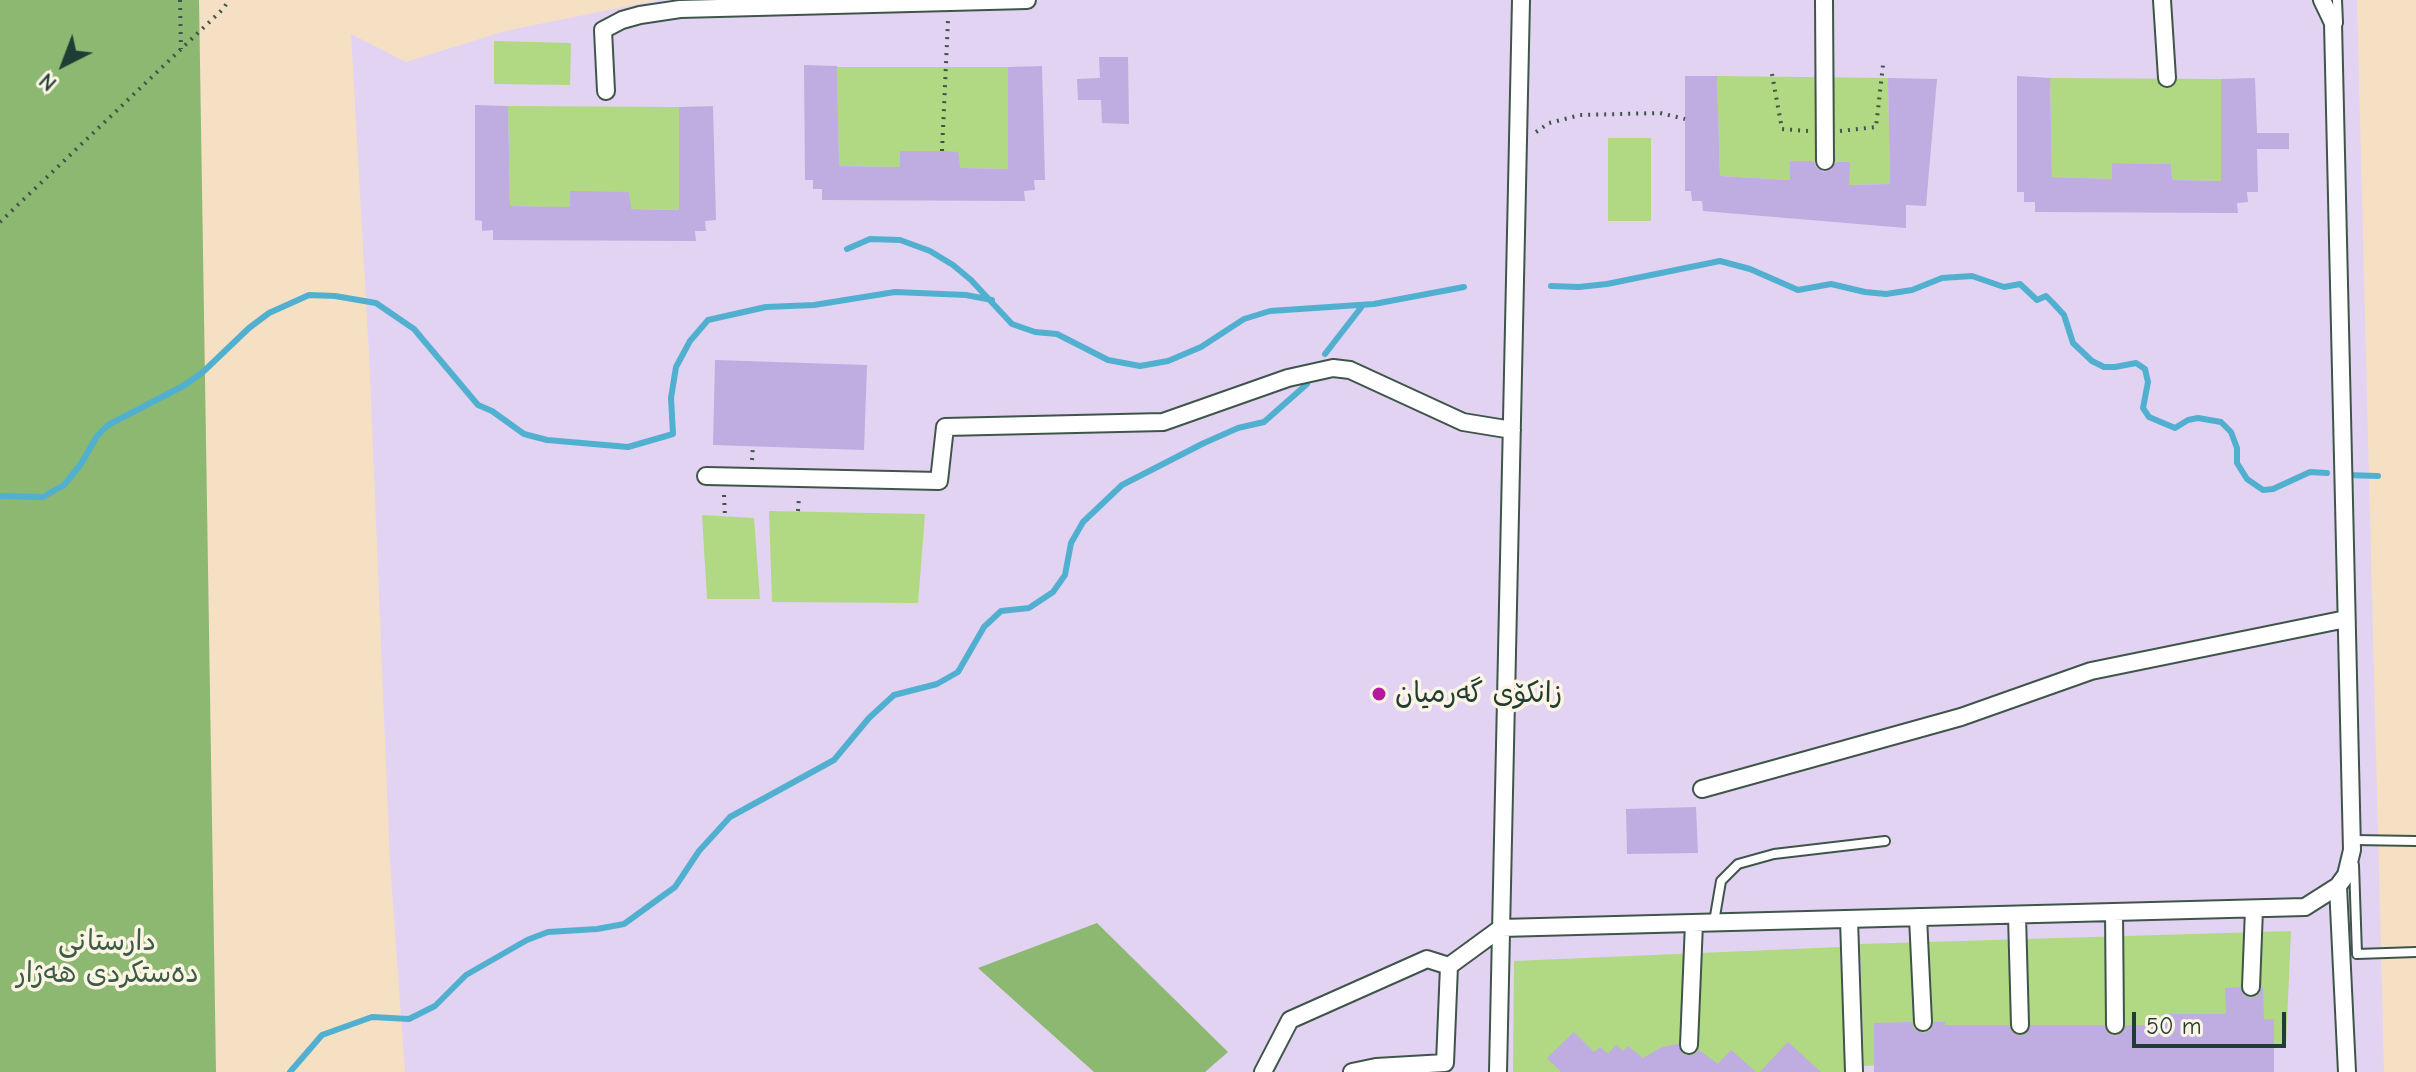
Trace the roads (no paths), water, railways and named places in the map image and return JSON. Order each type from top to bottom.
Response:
[{"type":"street","points":[[606,91],[603,30],[640,15],[680,9],[1027,0]]},
{"type":"street","points":[[1498,1072],[1521,0]]},
{"type":"street","points":[[1824,0],[1825,161]]},
{"type":"street","points":[[2162,0],[2167,78]]},
{"type":"street","points":[[2322,0],[2333,23],[2352,850],[2350,862],[2338,886],[2347,1072]]},
{"type":"street","points":[[706,476],[939,481],[945,427],[1163,422],[1288,378],[1333,368],[1350,370],[1463,422],[1512,430]]},
{"type":"street","points":[[1702,789],[1961,717],[2091,671],[2346,619]]},
{"type":"street","points":[[1449,966],[1501,928],[2305,907],[2338,886]]},
{"type":"street","points":[[2251,987],[2254,909]]},
{"type":"street","points":[[2114,912],[2115,1025]]},
{"type":"street","points":[[2017,915],[2020,1025]]},
{"type":"street","points":[[1918,917],[1923,1022]]},
{"type":"street","points":[[1849,919],[1854,1072]]},
{"type":"street","points":[[1689,1045],[1694,923]]},
{"type":"street","points":[[1263,1072],[1290,1020],[1427,959],[1449,966]]},
{"type":"street","points":[[1352,1072],[1376,1067],[1445,1063],[1449,966]]},
{"type":"lane","points":[[2337,0],[2357,954],[2416,952]]},
{"type":"lane","points":[[2354,840],[2416,841]]},
{"type":"lane","points":[[1714,923],[1721,881],[1738,864],[1774,854],[1885,841]]},
{"type":"waterway","points":[[847,249],[870,239],[900,240],[930,251],[971,280],[1012,324],[1035,332],[1057,334],[1108,360],[1140,366],[1168,361],[1201,347],[1244,319],[1270,311],[1374,304],[1464,287]]},
{"type":"waterway","points":[[1551,286],[1607,284],[1720,261],[1750,269],[1798,290],[1831,284],[1886,294],[1912,290],[1942,278],[1972,276],[2004,287],[2020,284],[2037,300],[2046,296],[2053,303],[2064,315],[2073,343],[2092,361],[2104,367],[2136,363],[2145,369],[2148,382],[2143,408],[2149,417],[2175,428],[2198,418],[2221,422],[2231,432],[2237,448],[2237,463],[2247,479],[2263,490],[2273,489],[2310,472],[2327,473]]},
{"type":"waterway","points":[[0,496],[43,497],[64,485],[108,425],[185,385],[269,313],[309,295],[376,303],[414,329],[478,405],[524,434],[547,440],[628,447],[673,434],[671,398],[676,367],[690,341],[708,320],[766,307],[814,305],[895,292],[966,295],[992,300]]},
{"type":"waterway","points":[[1325,354],[1363,305]]},
{"type":"waterway","points":[[290,1072],[322,1035],[372,1017],[409,1019],[435,1006],[466,975],[527,940],[548,932],[624,924],[675,887],[699,851],[730,817],[834,760],[869,718],[894,695],[937,684],[958,672],[984,627],[1001,611],[1029,608],[1053,592],[1065,575],[1071,543],[1083,522],[1122,485],[1204,443],[1238,428],[1264,422],[1307,384]]},
{"type":"waterway","points":[[2346,475],[2378,476]]},
{"type":"place","name":"زانکۆی گەرمیان","points":[[1379,694]]},
{"type":"park label","name":"دارستانی دەستکردی هەژار","points":[[107,958]]}]
